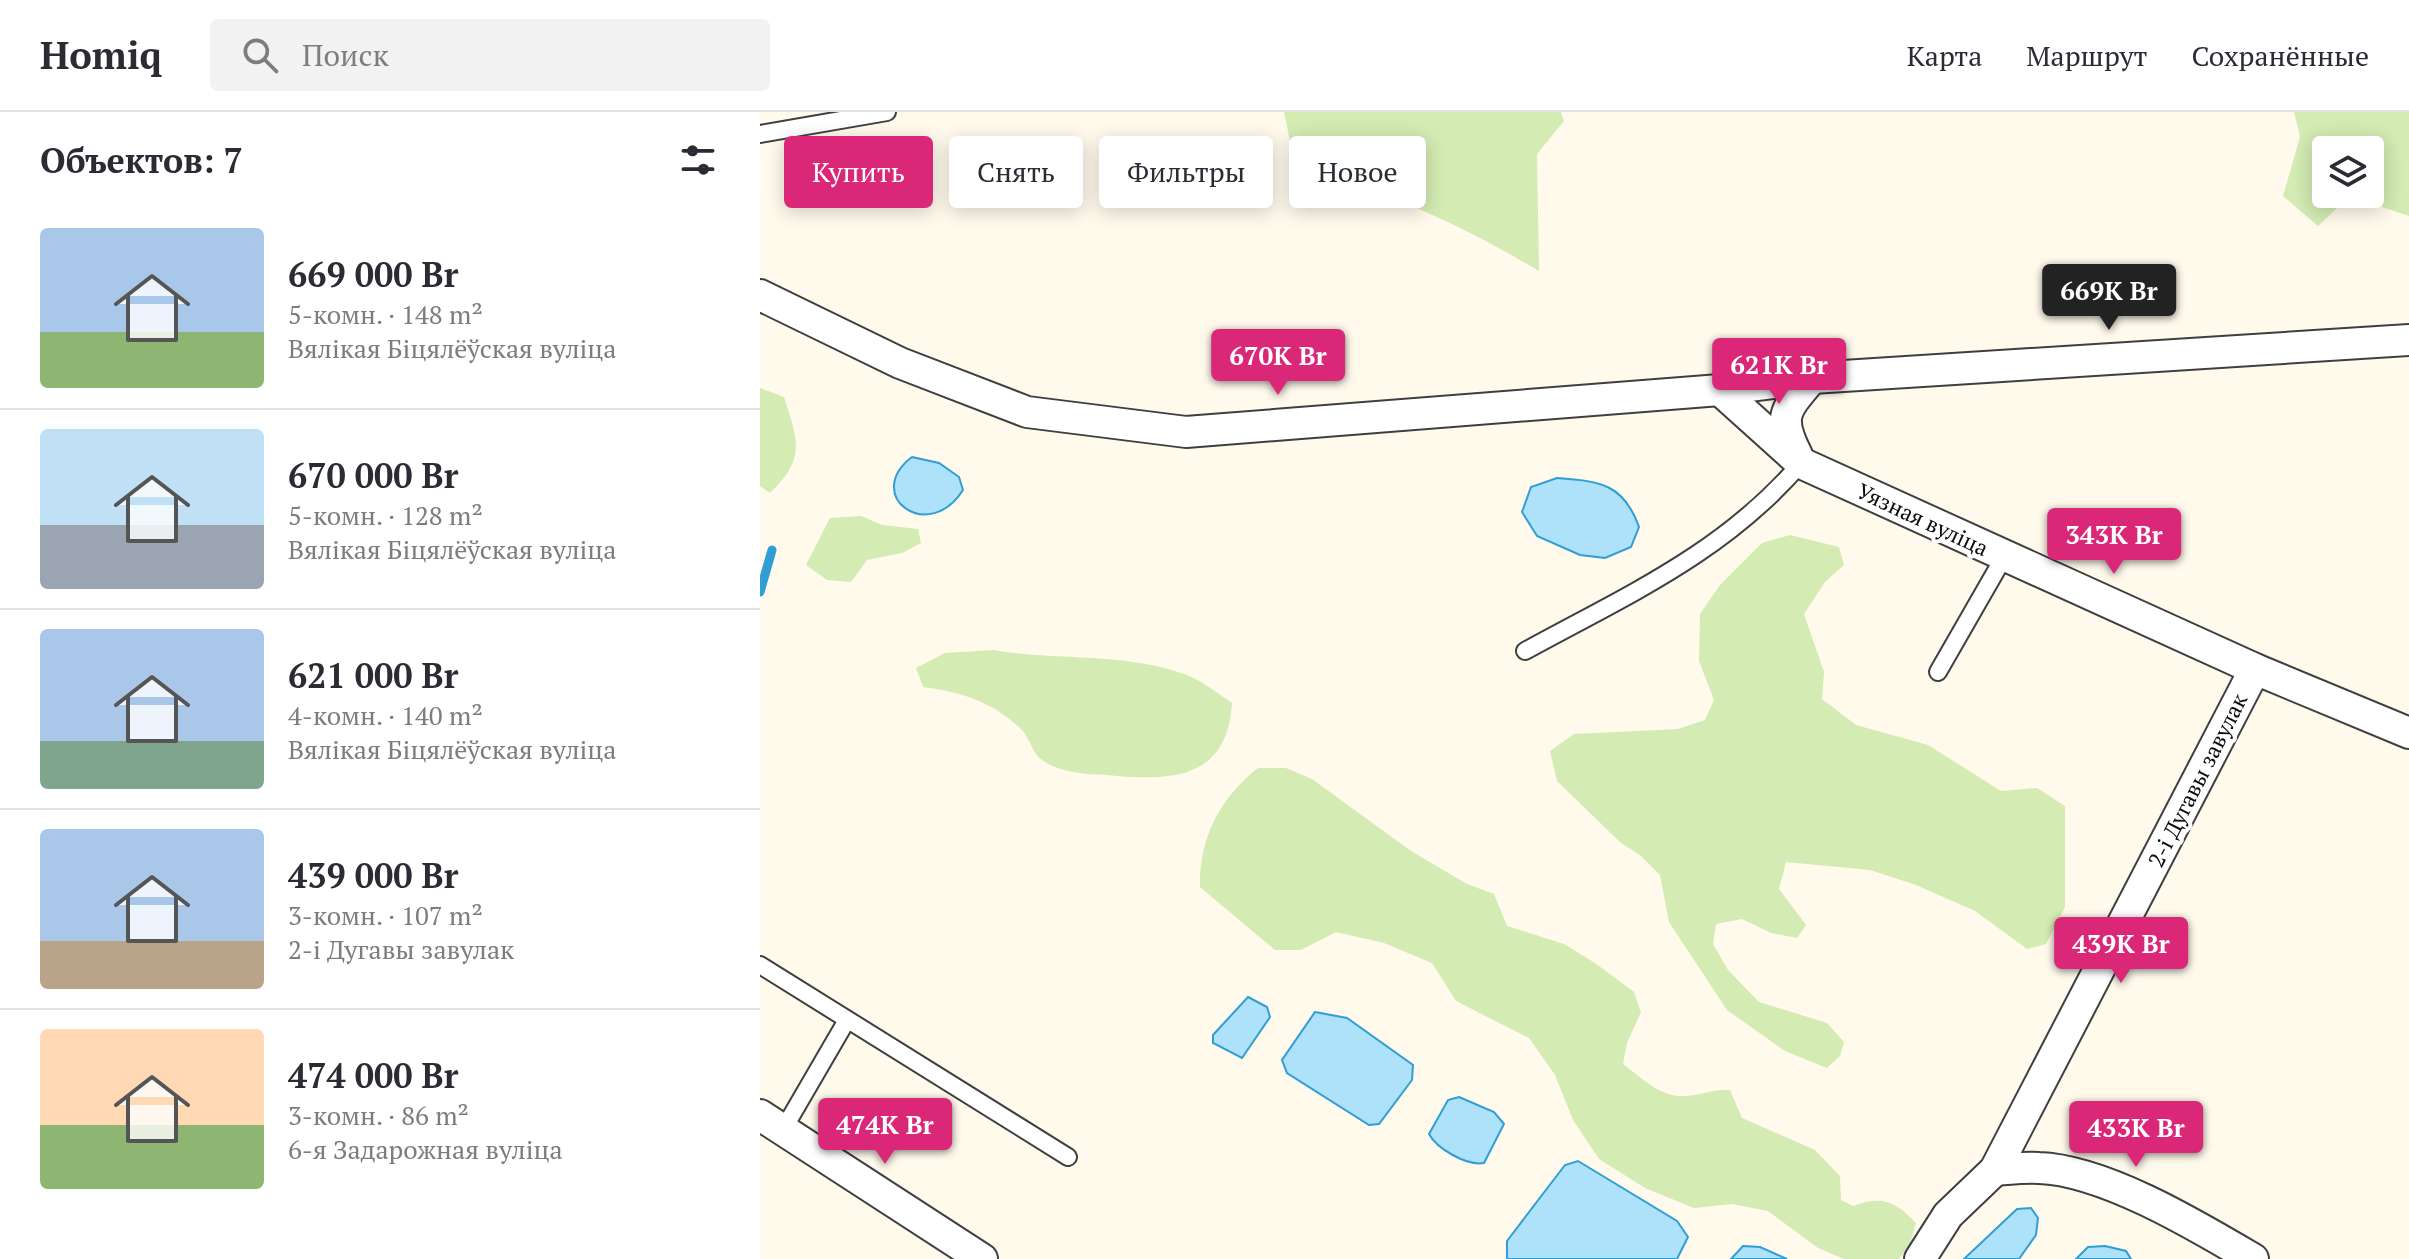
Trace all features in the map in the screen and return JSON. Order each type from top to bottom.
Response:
[{"type":"street","points":[[760,295],[900,363],[1027,412],[1186,432],[1720,390],[1812,378],[2409,340]]},
{"type":"street","points":[[1801,463],[1785,431],[1786,409],[1812,378]]},
{"type":"street","name":"Уязная вуліца","points":[[1720,390],[1801,463],[2255,669],[2409,733]]},
{"type":"street","name":"2-і Дугавы завулак","points":[[1920,1259],[1948,1215],[1995,1170],[2255,669]]},
{"type":"street","points":[[771,1123],[982,1259]]},
{"type":"street","points":[[1995,1170],[2041,1168],[2098,1182],[2188,1220],[2253,1259]]},
{"type":"lane","points":[[760,134],[887,112]]},
{"type":"lane","points":[[1525,651],[1700,555],[1775,493],[1801,463]]},
{"type":"lane","points":[[1938,672],[2004,557]]},
{"type":"lane","points":[[760,965],[1068,1157]]},
{"type":"lane","points":[[771,1123],[847,1020]]},
{"type":"green space","points":[[1284,112],[1561,112],[1564,121],[1537,154],[1539,271],[1480,238],[1416,208],[1426,208],[1426,136],[1289,137]]},
{"type":"green space","points":[[2294,112],[2409,112],[2409,216],[2384,208],[2384,136],[2312,136],[2312,208],[2337,208],[2318,226],[2283,196],[2300,137]]},
{"type":"green space","points":[[760,388],[784,397],[795,437],[794,459],[782,481],[770,493],[760,486]]},
{"type":"green space","points":[[861,516],[882,525],[918,529],[921,543],[902,553],[867,560],[851,582],[827,580],[806,565],[830,518]]},
{"type":"green space","points":[[1790,535],[1839,547],[1844,565],[1825,582],[1804,614],[1824,672],[1822,699],[1856,725],[1928,745],[2001,791],[2037,788],[2065,806],[2065,907],[2046,944],[2027,949],[1975,911],[1916,885],[1870,870],[1786,862],[1779,889],[1806,925],[1797,938],[1771,933],[1742,919],[1716,924],[1713,944],[1728,970],[1759,1002],[1827,1023],[1844,1042],[1840,1056],[1827,1068],[1785,1051],[1727,1010],[1669,922],[1660,875],[1640,855],[1621,843],[1557,781],[1550,751],[1574,734],[1678,729],[1705,720],[1714,700],[1699,661],[1700,614],[1720,585],[1762,543]]},
{"type":"green space","points":[[993,650],[1137,663],[1184,674],[1232,703],[1228,729],[1219,748],[1207,762],[1173,775],[1130,777],[1057,768],[1039,757],[1022,730],[1000,712],[964,695],[923,687],[916,668],[945,653]]},
{"type":"green space","points":[[1258,768],[1286,768],[1312,779],[1411,851],[1467,884],[1494,894],[1507,926],[1564,944],[1634,992],[1641,1012],[1627,1043],[1623,1064],[1652,1086],[1676,1096],[1730,1090],[1742,1118],[1815,1150],[1840,1176],[1841,1200],[1853,1206],[1872,1201],[1895,1205],[1916,1223],[1910,1244],[1899,1259],[1844,1259],[1818,1248],[1768,1211],[1732,1204],[1694,1208],[1645,1188],[1599,1159],[1573,1120],[1555,1075],[1529,1038],[1456,1001],[1432,963],[1384,943],[1336,932],[1301,950],[1275,950],[1200,887],[1203,852],[1214,820],[1233,792]]},
{"type":"water","points":[[912,457],[939,463],[959,477],[963,490],[949,506],[933,513],[918,514],[897,499],[894,486],[898,472]]},
{"type":"water","points":[[1557,478],[1598,483],[1618,493],[1639,527],[1631,547],[1605,558],[1580,555],[1537,536],[1522,512],[1531,487]]},
{"type":"water","points":[[1248,997],[1267,1007],[1270,1017],[1242,1058],[1213,1043],[1213,1035]]},
{"type":"water","points":[[1315,1012],[1347,1018],[1413,1065],[1412,1080],[1379,1124],[1369,1125],[1287,1073],[1282,1060]]},
{"type":"water","points":[[1459,1097],[1494,1112],[1504,1124],[1484,1163],[1469,1162],[1453,1155],[1429,1134],[1448,1100]]},
{"type":"water","points":[[1578,1161],[1677,1221],[1688,1237],[1677,1259],[1507,1259],[1507,1241],[1565,1165]]},
{"type":"water","points":[[2031,1208],[2038,1218],[2036,1235],[2019,1259],[1964,1259],[2017,1209]]},
{"type":"water","points":[[1743,1246],[1760,1247],[1787,1259],[1731,1259]]},
{"type":"water","points":[[2105,1246],[2126,1251],[2131,1259],[2076,1259],[2088,1247]]},
{"type":"waterway","points":[[760,592],[772,550]]}]
